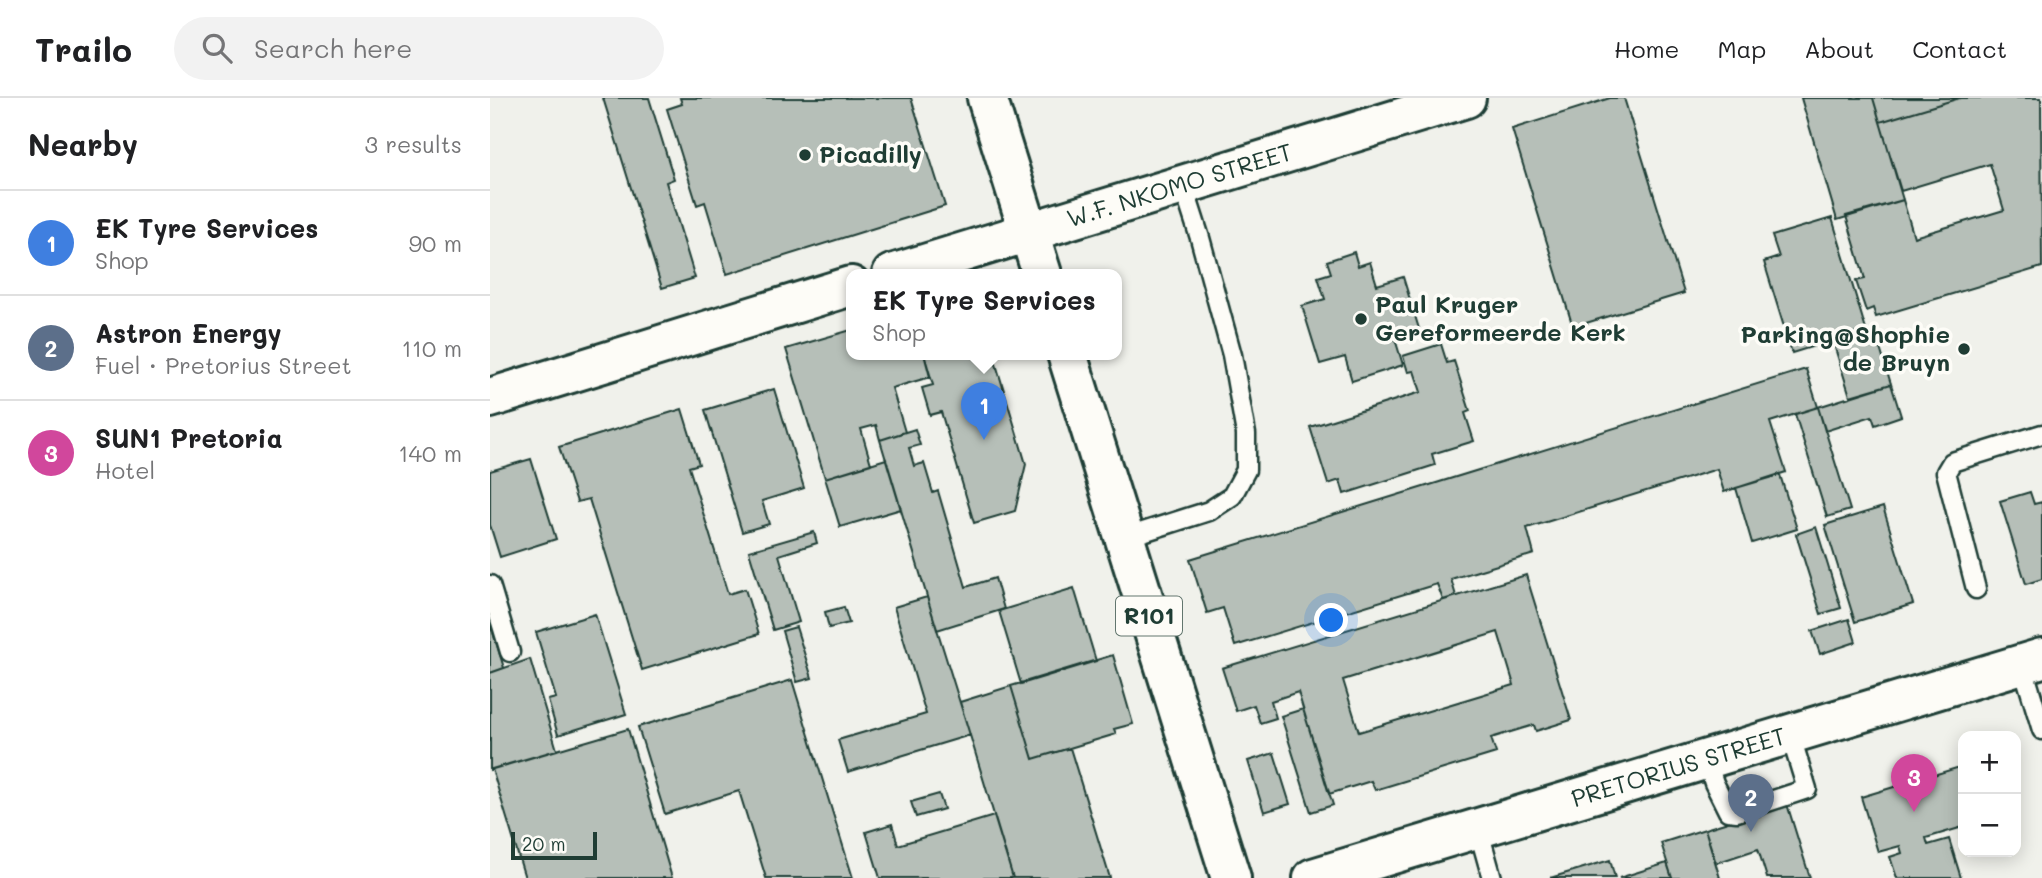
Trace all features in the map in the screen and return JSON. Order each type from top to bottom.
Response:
[{"type":"main road","points":[[987,98],[1040,269]]},
{"type":"main road","name":"W.F. NKOMO STREET","points":[[908,269],[1466,98]]},
{"type":"main road","points":[[490,398],[846,288]]},
{"type":"main road","name":"R101","points":[[1069,360],[1231,878]]},
{"type":"main road","name":"PRETORIUS STREET","points":[[1313,878],[2032,661]]},
{"type":"lane","points":[[1124,538],[1209,511],[1232,496],[1246,470],[1246,434],[1233,355],[1183,184]]},
{"type":"lane","points":[[1976,589],[1946,472],[1952,462],[2042,434]]},
{"type":"lane","points":[[490,585],[510,652]]},
{"type":"lane","points":[[2032,661],[2042,730]]},
{"type":"lane","points":[[1706,759],[1728,811],[1737,812],[1807,789],[1790,734]]},
{"type":"lane","points":[[1478,828],[1492,878]]},
{"type":"building","points":[[603,98],[649,98],[674,179],[666,182],[695,278],[662,288]]},
{"type":"building","name":"Picadilly","points":[[680,98],[911,98],[945,206],[727,274],[705,202],[697,205],[667,109],[682,104]]},
{"type":"building","points":[[1610,98],[1624,98],[1684,293],[1573,327],[1512,129]]},
{"type":"building","points":[[1801,98],[1873,98],[1903,200],[1837,220]]},
{"type":"building","points":[[1873,98],[1960,98],[1880,122]]},
{"type":"building","points":[[1960,98],[2041,98],[2042,267],[1876,317],[1873,308],[1866,311],[1856,281],[1865,279],[1846,216],[1903,200],[1914,237],[2004,210],[1990,164],[1901,191],[1880,122]]},
{"type":"building","points":[[1832,218],[1866,330],[1792,353],[1764,262],[1779,257],[1772,236]]},
{"type":"building","name":"Paul Kruger Gereformeerde Kerk","points":[[1354,252],[1358,266],[1370,262],[1377,285],[1403,277],[1420,332],[1395,339],[1403,365],[1352,381],[1345,357],[1320,364],[1302,306],[1325,299],[1318,277],[1331,273],[1327,261]]},
{"type":"building","points":[[846,331],[846,360],[926,360],[930,377],[892,388],[905,432],[880,440],[876,425],[861,429],[871,464],[825,478],[786,349]]},
{"type":"building","points":[[1875,332],[1891,384],[1850,396],[1834,345]]},
{"type":"building","points":[[1441,344],[1447,363],[1454,361],[1470,411],[1465,413],[1474,441],[1432,454],[1435,465],[1344,494],[1340,480],[1328,484],[1310,427],[1421,392],[1414,371],[1408,372],[1403,356]]},
{"type":"building","points":[[926,360],[995,360],[1026,464],[1015,511],[974,523],[941,412],[930,415],[922,388],[933,385]]},
{"type":"building","points":[[1806,369],[1818,407],[1770,422],[1786,472],[1724,492],[1717,469],[1527,528],[1534,554],[1451,579],[1456,596],[1443,600],[1437,584],[1235,646],[1223,608],[1207,613],[1190,559]]},
{"type":"building","points":[[1891,384],[1901,416],[1875,425],[1872,416],[1825,431],[1818,407]]},
{"type":"building","points":[[774,389],[804,488],[762,501],[769,524],[742,532],[705,410]]},
{"type":"building","points":[[1818,407],[1850,510],[1827,517],[1795,414]]},
{"type":"building","points":[[682,409],[699,464],[689,467],[728,594],[745,589],[759,634],[642,670],[589,499],[577,502],[559,447]]},
{"type":"building","points":[[915,429],[920,445],[909,448],[914,466],[924,463],[933,493],[938,491],[966,587],[995,578],[1004,609],[937,630],[880,440]]},
{"type":"building","points":[[531,459],[556,539],[500,557],[490,525],[490,471]]},
{"type":"building","points":[[886,459],[901,509],[840,527],[825,478]]},
{"type":"building","points":[[1780,475],[1797,529],[1752,543],[1736,488]]},
{"type":"building","points":[[2030,492],[2034,504],[2042,502],[2042,579],[2026,584],[2000,501]]},
{"type":"building","points":[[1883,507],[1913,604],[1855,622],[1825,525]]},
{"type":"building","points":[[1816,527],[1841,608],[1821,614],[1796,534]]},
{"type":"building","points":[[814,532],[817,543],[779,555],[799,622],[773,630],[749,551]]},
{"type":"building","points":[[1526,575],[1571,720],[1536,731],[1534,725],[1491,738],[1496,753],[1375,790],[1371,781],[1329,794],[1298,692],[1271,701],[1276,718],[1260,723],[1254,705],[1236,711],[1222,668]],"holes":[[[1498,632],[1514,685],[1359,732],[1343,680]]]},
{"type":"building","points":[[1074,588],[1096,661],[1021,684],[999,611]]},
{"type":"building","points":[[927,597],[970,735],[848,772],[838,740],[926,714],[894,607]]},
{"type":"building","points":[[844,607],[849,623],[829,628],[825,612]]},
{"type":"building","points":[[595,614],[626,714],[558,735],[548,700],[556,698],[536,632]]},
{"type":"building","points":[[1849,619],[1856,642],[1820,654],[1812,631]]},
{"type":"building","points":[[490,623],[504,668],[490,673]]},
{"type":"building","points":[[796,627],[812,678],[797,682],[782,631]]},
{"type":"building","points":[[1113,655],[1133,724],[1114,729],[1116,734],[1033,759],[1011,686]]},
{"type":"building","points":[[530,659],[557,750],[490,770],[490,673]]},
{"type":"building","points":[[792,680],[853,878],[766,878],[739,791],[665,814],[638,727]]},
{"type":"building","points":[[1011,686],[1033,759],[1070,748],[1110,878],[1013,878],[960,702]]},
{"type":"building","points":[[1303,709],[1333,805],[1311,812],[1281,716]]},
{"type":"building","points":[[628,729],[672,878],[525,878],[492,769]]},
{"type":"building","points":[[1274,753],[1290,804],[1264,812],[1248,761]]},
{"type":"building","points":[[1958,768],[1958,828],[1926,838],[1928,845],[1949,839],[1961,878],[1897,878],[1890,857],[1902,853],[1900,846],[1878,852],[1861,797]]},
{"type":"building","points":[[939,794],[944,809],[916,817],[911,802]]},
{"type":"building","points":[[1787,804],[1810,878],[1767,878],[1758,849],[1716,863],[1705,829]]},
{"type":"building","points":[[994,816],[1013,878],[880,878],[866,832],[892,824],[898,845]]},
{"type":"building","points":[[1705,829],[1720,878],[1672,878],[1661,843]]},
{"type":"building","points":[[1610,860],[1615,878],[1550,878]]},
{"type":"building","points":[[1667,863],[1672,878],[1619,878]]},
{"type":"place","name":"Picadilly","points":[[805,155]]},
{"type":"place","name":"Paul Kruger Gereformeerde Kerk","points":[[1361,319]]},
{"type":"place","name":"Parking@Shophie de Bruyn","points":[[1964,349]]},
{"type":"place","name":"EK Tyre Services","points":[[984,440]]},
{"type":"place","name":"SUN1 Pretoria","points":[[1914,812]]},
{"type":"place","name":"Astron Energy","points":[[1751,832]]}]
